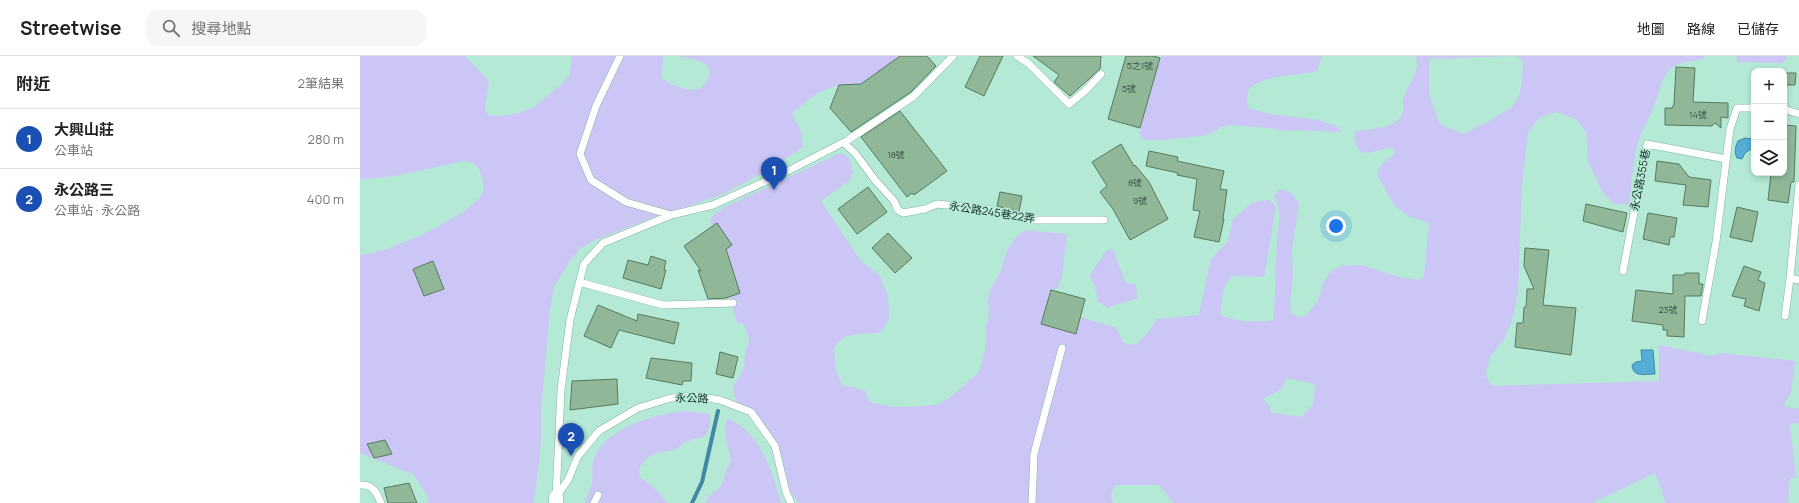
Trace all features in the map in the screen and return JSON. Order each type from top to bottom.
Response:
[{"type":"lane","points":[[620,56],[596,106],[580,154],[591,180],[626,202],[671,215]]},
{"type":"lane","points":[[556,500],[561,390],[570,320],[584,264],[603,243],[671,215],[713,205],[784,174],[844,143],[914,96],[953,56]]},
{"type":"lane","points":[[1017,56],[1028,63],[1069,104],[1086,91],[1101,74]]},
{"type":"lane","points":[[1702,321],[1716,242],[1730,129],[1737,108],[1751,108]]},
{"type":"lane","points":[[1787,110],[1799,114]]},
{"type":"lane","name":"永公路245巷22弄","points":[[844,143],[855,153],[875,180],[894,201],[898,210],[903,213],[925,209],[937,204],[986,209],[1030,220],[1104,220]]},
{"type":"lane","name":"永公路355巷","points":[[1623,271],[1647,144],[1726,159]]},
{"type":"lane","points":[[1785,316],[1799,185]]},
{"type":"lane","points":[[1790,278],[1799,280]]},
{"type":"lane","points":[[580,282],[663,305],[733,303]]},
{"type":"lane","points":[[1032,503],[1034,454],[1062,348]]},
{"type":"lane","name":"永公路","points":[[556,500],[568,480],[578,456],[599,431],[638,408],[670,398],[696,396],[720,400],[751,412],[775,446],[786,492],[791,503]]},
{"type":"lane","points":[[360,485],[367,484],[375,489],[382,503]]},
{"type":"lane","points":[[594,503],[598,495]]},
{"type":"shaded area","points":[[360,56],[465,56],[489,81],[485,109],[486,113],[494,116],[502,116],[518,113],[534,107],[564,82],[569,75],[572,61],[571,56],[663,56],[662,78],[678,87],[693,90],[700,88],[708,79],[708,67],[699,61],[678,56],[900,56],[861,84],[839,85],[817,93],[792,113],[801,131],[803,147],[767,171],[721,195],[651,218],[595,240],[581,248],[571,259],[554,287],[550,311],[541,412],[541,443],[534,503],[426,503],[429,499],[414,475],[360,453],[360,255],[372,253],[405,242],[424,234],[458,215],[480,197],[483,192],[483,183],[477,166],[473,163],[464,161],[400,175],[360,179]]},
{"type":"shaded area","points":[[1162,56],[1322,56],[1317,71],[1282,76],[1257,83],[1249,88],[1247,102],[1249,108],[1265,113],[1318,120],[1338,127],[1341,132],[1295,130],[1283,131],[1269,128],[1229,125],[1207,135],[1164,140],[1143,140],[1140,135],[1140,128],[1160,58]]},
{"type":"shaded area","points":[[1416,56],[1515,56],[1704,56],[1705,58],[1677,64],[1667,72],[1638,142],[1629,204],[1614,204],[1603,193],[1588,162],[1586,132],[1577,120],[1557,112],[1539,118],[1528,133],[1522,185],[1518,293],[1512,321],[1504,339],[1491,356],[1485,375],[1492,386],[1659,381],[1659,345],[1712,356],[1721,353],[1795,361],[1791,392],[1783,406],[1799,409],[1799,423],[1790,424],[1796,478],[1790,478],[1788,503],[1666,503],[1655,473],[1592,503],[1174,503],[1159,485],[1116,485],[1112,494],[1113,503],[799,503],[790,491],[778,445],[738,404],[735,397],[734,386],[743,370],[745,353],[749,340],[743,324],[737,323],[720,263],[710,219],[722,208],[841,153],[849,158],[853,172],[850,180],[821,201],[860,260],[880,276],[888,296],[889,319],[881,332],[849,335],[839,342],[834,348],[836,370],[842,385],[865,391],[870,402],[892,407],[939,404],[949,398],[979,372],[985,351],[990,290],[1000,273],[1006,253],[1014,239],[1025,230],[1067,234],[1062,276],[1057,289],[1051,290],[1041,324],[1075,334],[1081,317],[1116,328],[1124,343],[1135,345],[1147,334],[1157,319],[1199,315],[1211,259],[1228,241],[1233,219],[1253,202],[1270,200],[1276,207],[1264,277],[1231,276],[1224,288],[1220,315],[1246,321],[1273,320],[1279,219],[1277,202],[1274,197],[1278,190],[1291,193],[1296,198],[1299,205],[1292,248],[1293,278],[1290,301],[1291,314],[1298,317],[1305,316],[1318,301],[1323,283],[1331,271],[1342,266],[1361,265],[1399,277],[1420,280],[1424,275],[1429,223],[1408,216],[1394,205],[1377,175],[1380,166],[1395,153],[1392,148],[1366,153],[1362,152],[1358,149],[1354,134],[1356,131],[1376,129],[1390,125],[1400,118],[1403,112],[1403,99],[1417,68]],"holes":[[[1517,57],[1523,62],[1522,80],[1518,98],[1512,106],[1506,111],[1463,134],[1440,124],[1429,93],[1429,59]],[[1286,378],[1315,384],[1313,404],[1302,417],[1272,413],[1269,405],[1263,399],[1282,389]]]},
{"type":"shaded area","points":[[1736,56],[1786,56],[1787,60],[1784,60],[1783,63],[1737,62]]},
{"type":"shaded area","points":[[1110,249],[1113,250],[1125,281],[1129,284],[1136,284],[1137,298],[1108,308],[1098,302],[1095,287],[1090,277],[1104,253]]},
{"type":"shaded area","points":[[683,411],[710,414],[710,425],[707,434],[701,438],[696,438],[684,443],[675,450],[656,453],[647,458],[639,468],[640,478],[655,489],[667,503],[585,503],[591,485],[594,458],[600,447],[609,438],[632,424],[645,419]]},
{"type":"shaded area","points":[[728,419],[752,436],[767,461],[782,503],[706,503],[709,496],[721,486],[731,461],[726,432],[726,421]]},
{"type":"water","points":[[1745,138],[1751,139],[1751,149],[1745,153],[1742,159],[1737,158],[1735,152],[1738,141]]},
{"type":"water","points":[[1641,350],[1653,350],[1655,374],[1637,374],[1633,369],[1632,365],[1636,362],[1642,361]]},
{"type":"building","points":[[900,56],[927,56],[936,66],[911,92],[851,132],[830,108],[839,85],[861,84]]},
{"type":"building","points":[[980,56],[1003,56],[984,96],[965,87]]},
{"type":"building","points":[[1033,56],[1101,56],[1100,69],[1070,96],[1054,82],[1059,75]]},
{"type":"building","points":[[1126,56],[1153,56],[1160,58],[1140,128],[1108,119]]},
{"type":"building","points":[[1676,67],[1695,68],[1693,102],[1728,103],[1728,118],[1721,117],[1721,128],[1715,123],[1712,126],[1665,125],[1665,108],[1672,108],[1674,104]]},
{"type":"building","points":[[1787,73],[1796,73],[1795,85],[1787,85]]},
{"type":"building","points":[[900,111],[947,171],[914,195],[912,193],[907,197],[861,137]]},
{"type":"building","points":[[1787,125],[1796,126],[1794,182],[1791,182],[1788,203],[1768,200],[1771,176],[1787,176]]},
{"type":"building","points":[[1121,144],[1134,166],[1135,165],[1149,182],[1168,219],[1130,240],[1113,209],[1100,192],[1107,186],[1092,162]]},
{"type":"building","points":[[1149,151],[1178,157],[1177,161],[1224,171],[1220,189],[1227,190],[1224,219],[1219,242],[1194,237],[1200,211],[1193,210],[1197,179],[1146,166]]},
{"type":"building","points":[[1657,161],[1679,164],[1689,177],[1711,180],[1708,207],[1683,205],[1686,185],[1655,181]]},
{"type":"building","points":[[868,187],[887,212],[857,234],[838,209]]},
{"type":"building","points":[[1000,192],[1022,196],[1019,212],[997,206]]},
{"type":"building","points":[[1586,204],[1627,213],[1623,232],[1583,221]]},
{"type":"building","points":[[1737,207],[1758,212],[1752,242],[1730,237]]},
{"type":"building","points":[[1648,213],[1677,218],[1674,237],[1670,237],[1669,245],[1643,239]]},
{"type":"building","points":[[717,223],[732,245],[726,249],[740,293],[726,298],[708,299],[698,270],[701,271],[684,246]]},
{"type":"building","points":[[888,233],[912,258],[895,273],[872,248]]},
{"type":"building","points":[[1525,248],[1549,250],[1543,305],[1576,308],[1571,355],[1515,347],[1517,323],[1523,323],[1527,289],[1534,289],[1524,266]]},
{"type":"building","points":[[651,256],[666,261],[664,270],[666,270],[661,289],[623,278],[628,260],[648,265]]},
{"type":"building","points":[[433,261],[444,289],[424,296],[413,269]]},
{"type":"building","points":[[1744,266],[1761,272],[1758,280],[1765,283],[1759,311],[1744,306],[1746,299],[1732,296]]},
{"type":"building","points":[[1685,273],[1699,273],[1699,284],[1703,284],[1701,296],[1685,296],[1684,337],[1667,336],[1667,330],[1663,330],[1663,325],[1632,321],[1636,290],[1673,294],[1673,275],[1684,275]]},
{"type":"building","points":[[1051,290],[1085,299],[1076,334],[1041,324]]},
{"type":"building","points":[[598,305],[637,321],[638,314],[679,323],[674,344],[619,330],[611,348],[584,336]]},
{"type":"building","points":[[720,352],[738,357],[733,378],[716,374]]},
{"type":"building","points":[[651,358],[692,363],[691,381],[683,381],[682,385],[646,378]]},
{"type":"building","points":[[617,379],[618,404],[570,410],[572,381]]},
{"type":"building","points":[[385,440],[392,454],[374,458],[367,444]]},
{"type":"building","points":[[409,483],[417,503],[388,503],[384,488]]},
{"type":"waterway","points":[[692,503],[702,482],[718,411]]},
{"type":"place","name":"大興山莊","points":[[774,190]]},
{"type":"place","name":"永公路三","points":[[571,456]]}]
